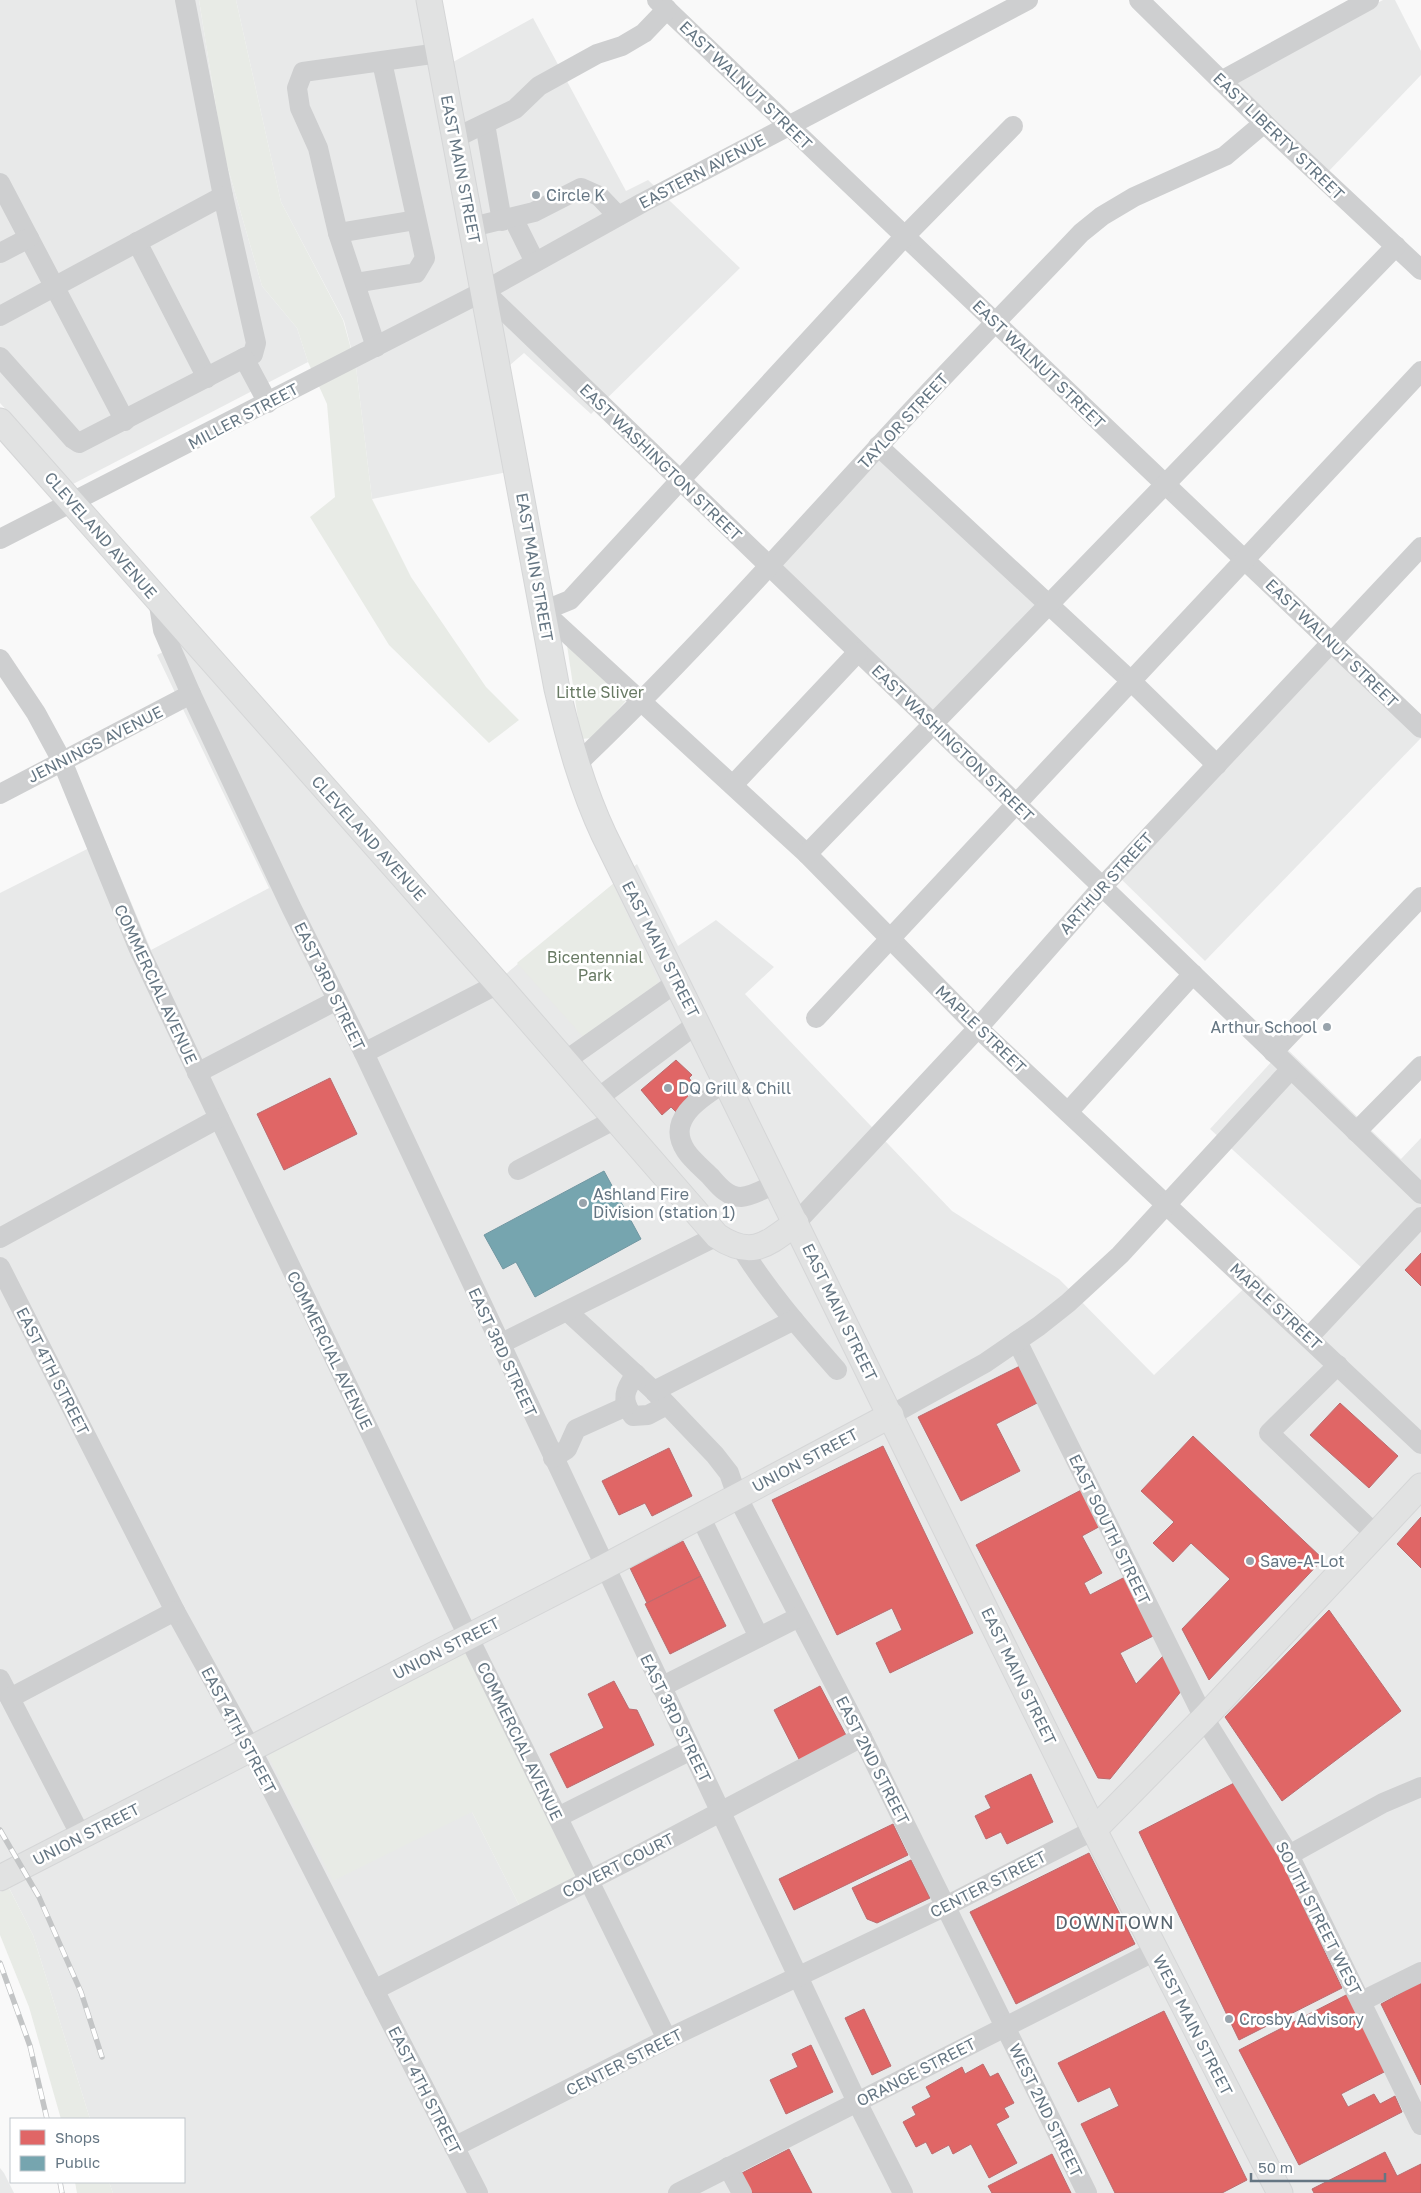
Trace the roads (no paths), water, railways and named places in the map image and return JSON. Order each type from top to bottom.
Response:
[{"type":"main road","name":"EAST MAIN STREET","points":[[429,0],[557,689],[576,765],[604,835],[727,1081],[1094,1830]]},
{"type":"main road","name":"CLEVELAND AVENUE","points":[[0,421],[74,502],[717,1236],[732,1246],[742,1249]]},
{"type":"main road","points":[[742,1249],[759,1248],[796,1223]]},
{"type":"main road","name":"UNION STREET","points":[[0,1878],[604,1567],[891,1415]]},
{"type":"main road","name":"CENTER STREET","points":[[1094,1830],[1204,1718],[1421,1486]]},
{"type":"main road","name":"WEST MAIN STREET","points":[[1094,1830],[1280,2193]]},
{"type":"street","points":[[0,357],[73,439],[79,443],[253,354],[256,343],[223,196],[185,0]]},
{"type":"street","name":"EASTERN AVENUE","points":[[484,291],[618,216],[788,125],[1028,0]]},
{"type":"street","name":"EAST LIBERTY STREET","points":[[1139,0],[1264,123],[1421,270]]},
{"type":"street","points":[[1221,81],[1369,0]]},
{"type":"street","points":[[455,138],[516,109],[539,86],[597,54],[622,46],[644,33],[662,5]]},
{"type":"street","name":"EAST WALNUT STREET","points":[[662,5],[1421,728]]},
{"type":"street","points":[[376,347],[338,233],[318,148],[300,108],[297,88],[303,72],[439,53]]},
{"type":"street","points":[[355,283],[416,273],[425,258],[382,62]]},
{"type":"street","name":"TAYLOR STREET","points":[[576,765],[643,701],[770,567],[878,446],[1081,233],[1102,216],[1150,188],[1209,165],[1226,156],[1264,123]]},
{"type":"street","points":[[485,124],[508,220],[535,262]]},
{"type":"street","points":[[544,611],[570,600],[682,481],[904,236],[1013,126]]},
{"type":"street","points":[[0,183],[125,421]]},
{"type":"street","points":[[472,227],[508,220],[534,212],[581,188],[598,196],[618,216]]},
{"type":"street","points":[[0,316],[223,196]]},
{"type":"street","points":[[338,233],[416,220]]},
{"type":"street","points":[[0,253],[29,238]]},
{"type":"street","points":[[137,242],[207,378]]},
{"type":"street","points":[[807,854],[1396,246]]},
{"type":"street","name":"MILLER STREET","points":[[0,539],[484,291]]},
{"type":"street","name":"EAST WASHINGTON STREET","points":[[484,291],[1421,1194]]},
{"type":"street","points":[[244,358],[268,403]]},
{"type":"street","points":[[816,1018],[1421,372]]},
{"type":"street","points":[[878,446],[1049,604],[1217,764]]},
{"type":"street","name":"ARTHUR STREET","points":[[796,1223],[978,1028],[1102,887],[1421,547]]},
{"type":"street","name":"EAST 3RD STREET","points":[[158,599],[163,630],[191,694],[364,1053],[857,2102],[903,2193]]},
{"type":"street","name":"MAPLE STREET","points":[[544,611],[807,854],[978,1028],[1421,1444]]},
{"type":"street","points":[[733,785],[858,652]]},
{"type":"street","name":"COMMERCIAL AVENUE","points":[[0,658],[36,713],[62,761],[138,947],[197,1073],[468,1636],[667,2039]]},
{"type":"street","name":"JENNINGS AVENUE","points":[[0,794],[191,694]]},
{"type":"street","points":[[1273,1052],[1421,897]]},
{"type":"street","points":[[1068,1112],[1193,974]]},
{"type":"street","points":[[565,1061],[677,982]]},
{"type":"street","points":[[364,1053],[498,984]]},
{"type":"street","points":[[197,1073],[337,1000]]},
{"type":"street","points":[[598,1098],[698,1023]]},
{"type":"street","points":[[1356,1132],[1421,1066]]},
{"type":"street","points":[[891,1415],[985,1363],[1068,1303],[1120,1255],[1291,1069]]},
{"type":"street","points":[[727,1081],[696,1100],[682,1120],[682,1141],[686,1151],[727,1193],[739,1197],[752,1195],[777,1183]]},
{"type":"street","points":[[0,1238],[219,1118]]},
{"type":"street","points":[[518,1170],[616,1119]]},
{"type":"street","points":[[1309,1337],[1421,1217]]},
{"type":"street","points":[[500,1344],[717,1236]]},
{"type":"street","points":[[742,1249],[794,1320],[837,1370]]},
{"type":"street","name":"EAST 4TH STREET","points":[[0,1267],[175,1611],[251,1749],[478,2193]]},
{"type":"street","name":"EAST 2ND STREET","points":[[567,1311],[661,1398],[729,1473],[737,1496],[862,1737],[1005,2027]]},
{"type":"street","points":[[636,1374],[626,1388],[627,1406],[633,1416],[639,1417],[661,1398],[794,1320]]},
{"type":"street","name":"EAST SOUTH STREET","points":[[1017,1341],[1204,1718]]},
{"type":"street","points":[[1338,1365],[1269,1433],[1375,1534]]},
{"type":"street","points":[[553,1458],[567,1449],[576,1429],[627,1406]]},
{"type":"street","points":[[700,1516],[759,1637]]},
{"type":"street","points":[[10,1698],[175,1611]]},
{"type":"street","points":[[661,1687],[799,1617]]},
{"type":"street","points":[[0,1679],[81,1836]]},
{"type":"street","name":"SOUTH STREET WEST","points":[[1204,1718],[1289,1855],[1421,2125]]},
{"type":"street","name":"COVERT COURT","points":[[374,1990],[722,1812],[862,1737]]},
{"type":"street","points":[[558,1817],[692,1750]]},
{"type":"street","points":[[1289,1855],[1383,1803],[1421,1787]]},
{"type":"street","name":"CENTER STREET","points":[[454,2147],[667,2039],[946,1906],[1094,1830]]},
{"type":"street","name":"ORANGE STREET","points":[[678,2193],[1155,1951]]},
{"type":"street","points":[[1362,2002],[1421,1972]]},
{"type":"street","name":"WEST 2ND STREET","points":[[1005,2027],[1087,2193]]},
{"type":"street","points":[[728,2167],[742,2193]]},
{"type":"railway","points":[[0,1830],[39,1897],[81,1992],[102,2057]]},
{"type":"railway","points":[[0,1963],[30,2046],[47,2118]]},
{"type":"railway","points":[[60,2183],[62,2193]]},
{"type":"place","name":"Circle K","points":[[536,195]]},
{"type":"place","name":"Arthur School","points":[[1327,1027]]},
{"type":"place","name":"DQ Grill & Chill","points":[[668,1088]]},
{"type":"place","name":"Ashland Fire Division (station 1)","points":[[583,1203]]},
{"type":"place","name":"Save-A-Lot","points":[[1250,1561]]},
{"type":"place","name":"Crosby Advisory","points":[[1229,2019]]},
{"type":"district","name":"DOWNTOWN","points":[[1115,1923]]},
{"type":"park label","name":"Little Sliver","points":[[600,692]]},
{"type":"park label","name":"Bicentennial Park","points":[[595,966]]}]
